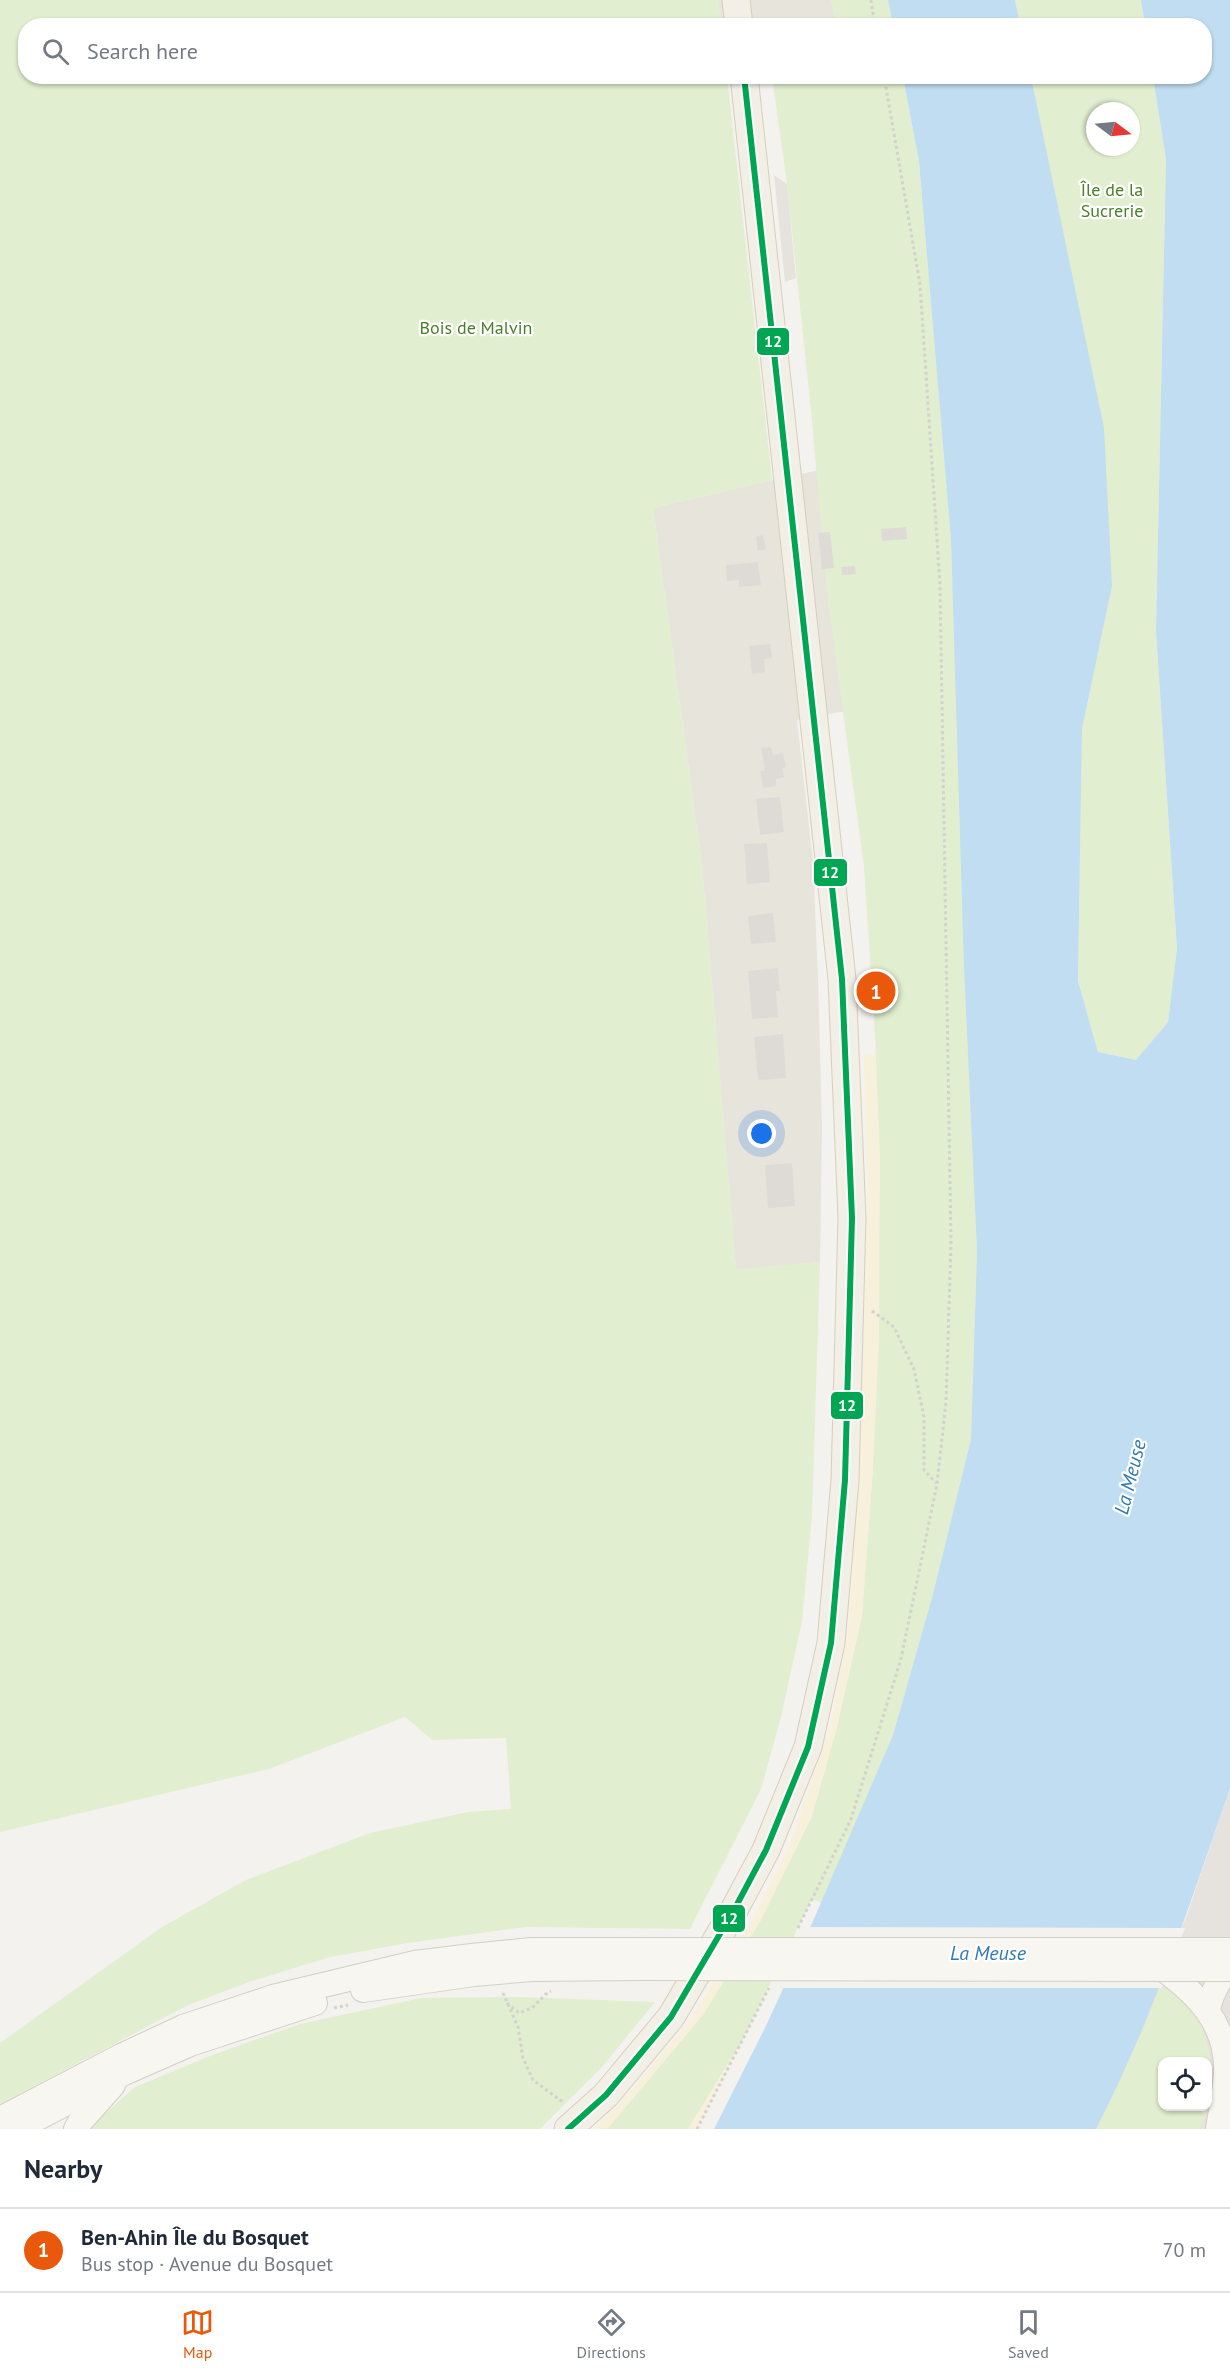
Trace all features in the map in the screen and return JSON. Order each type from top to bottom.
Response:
[{"type":"main road","points":[[736,0],[738,18]]},
{"type":"main road","points":[[575,2123],[606,2095],[671,2017],[734,1910],[766,1850],[808,1747],[831,1643],[845,1480],[852,1218],[842,979],[745,84]]},
{"type":"main road","points":[[0,2119],[111,2061],[183,2027],[273,1997],[415,1963],[437,1960],[531,1950],[641,1959],[1163,1969],[1230,1964]]},
{"type":"main road","points":[[17,2129],[124,2073],[190,2044],[291,2009],[364,1990],[474,1974],[641,1959],[1230,1964]]},
{"type":"main road","points":[[1208,2009],[1219,1980],[1230,1964]]},
{"type":"main road","points":[[1163,1969],[1179,1980],[1208,2009],[1217,2027],[1226,2067],[1220,2129]]},
{"type":"main road","points":[[76,2129],[124,2073]]},
{"type":"main road","points":[[1220,2129],[1230,2115]]},
{"type":"path","points":[[871,0],[874,18]]},
{"type":"path","points":[[793,1938],[850,1819],[901,1659],[937,1484],[946,1402],[951,1243],[940,585],[920,284],[885,84]]},
{"type":"path","points":[[850,1296],[894,1327],[914,1369],[924,1417],[924,1470],[937,1484]]},
{"type":"path","points":[[698,2129],[770,1986]]},
{"type":"path","points":[[503,1993],[518,2027],[523,2058],[533,2080],[575,2123]]},
{"type":"shaded area","points":[[718,0],[831,0],[835,18],[720,18]]},
{"type":"shaded area","points":[[774,175],[787,184],[796,278],[785,282]]},
{"type":"shaded area","points":[[920,449],[927,696],[797,720],[813,862],[818,976],[822,1128],[820,1262],[736,1270],[702,865],[653,508]]},
{"type":"shaded area","points":[[1230,1788],[1230,2129],[1096,2129],[1187,1915]]},
{"type":"green space","name":"Bois de Malvin","points":[[0,0],[718,0],[720,18],[18,18],[18,84],[728,84],[772,480],[653,508],[702,865],[736,1269],[820,1262],[812,1516],[802,1621],[781,1717],[761,1789],[690,1929],[525,1927],[408,1943],[330,1957],[252,1981],[188,2005],[0,2104],[0,2043],[162,1927],[246,1880],[370,1833],[468,1812],[511,1809],[506,1738],[432,1740],[405,1717],[269,1769],[0,1832]]},
{"type":"green space","points":[[831,0],[888,0],[892,18],[835,18]]},
{"type":"green space","points":[[1015,0],[1141,0],[1144,18],[1019,18]]},
{"type":"green space","points":[[773,84],[904,84],[919,161],[951,540],[977,1250],[971,1439],[933,1594],[893,1735],[822,1903],[812,1899],[742,2041],[688,2129],[607,2129],[703,2015],[761,1920],[812,1816],[837,1727],[862,1616],[873,1468],[880,1161],[875,1035],[864,867],[827,593],[811,410],[787,184]]},
{"type":"green space","name":"Île de la Sucrerie","points":[[1032,84],[1154,84],[1166,158],[1156,631],[1177,948],[1168,1022],[1136,1060],[1098,1052],[1078,981],[1082,729],[1112,586]]},
{"type":"green space","points":[[1159,1988],[1171,1991],[1186,2004],[1196,2017],[1203,2031],[1210,2057],[1158,2057],[1158,2111],[1206,2111],[1200,2129],[1096,2129],[1144,2027]]},
{"type":"green space","points":[[518,1997],[655,2002],[602,2067],[540,2129],[90,2129],[135,2087],[215,2054],[300,2024],[421,1998]]},
{"type":"sand","points":[[875,1054],[880,1161],[879,1340],[873,1468],[862,1616],[837,1727],[812,1816],[761,1920],[703,2015],[607,2129],[593,2129],[618,2106],[686,2026],[752,1921],[789,1847],[831,1725],[849,1624],[861,1428],[868,1191],[864,1055]]},
{"type":"sand","points":[[742,2041],[697,2129],[688,2129]]},
{"type":"water","points":[[888,0],[1015,0],[1019,18],[892,18]]},
{"type":"water","name":"La Meuse","points":[[1141,0],[1230,0],[1230,1788],[1185,1918],[1152,2004],[1096,2129],[714,2129],[795,1963],[893,1735],[933,1594],[971,1439],[977,1250],[964,966],[951,540],[919,161],[904,84],[1032,84],[1104,428],[1112,586],[1082,729],[1078,981],[1098,1052],[1136,1060],[1168,1022],[1177,948],[1156,631],[1166,159],[1154,84],[1212,84],[1212,18],[1144,18]]},
{"type":"pier","points":[[808,1927],[1185,1928],[1162,1988],[780,1988]]},
{"type":"building","points":[[906,527],[907,539],[882,541],[881,529]]},
{"type":"building","points":[[830,532],[834,568],[822,569],[818,533]]},
{"type":"building","points":[[763,535],[766,549],[758,551],[756,537]]},
{"type":"building","points":[[758,562],[761,585],[739,587],[739,580],[727,581],[726,565]]},
{"type":"building","points":[[855,566],[856,574],[842,575],[841,567]]},
{"type":"building","points":[[770,644],[772,658],[764,659],[765,672],[752,674],[749,646]]},
{"type":"building","points":[[771,747],[773,755],[783,753],[786,767],[783,768],[784,777],[776,779],[776,786],[763,788],[760,771],[765,770],[761,748]]},
{"type":"building","points":[[780,797],[784,832],[760,835],[756,799]]},
{"type":"building","points":[[767,843],[770,882],[747,884],[744,844]]},
{"type":"building","points":[[773,913],[776,942],[751,944],[748,916]]},
{"type":"building","points":[[778,968],[780,991],[776,991],[778,1017],[752,1019],[748,971]]},
{"type":"building","points":[[783,1034],[786,1078],[758,1080],[754,1037]]},
{"type":"building","points":[[792,1163],[795,1206],[768,1208],[765,1165]]},
{"type":"transit line","name":"12","points":[[568,2129],[606,2095],[671,2017],[734,1910],[766,1850],[808,1747],[831,1643],[845,1480],[852,1218],[842,979],[745,84]]},
{"type":"place","name":"Ben-Ahin Île du Bosquet","points":[[876,991]]}]
